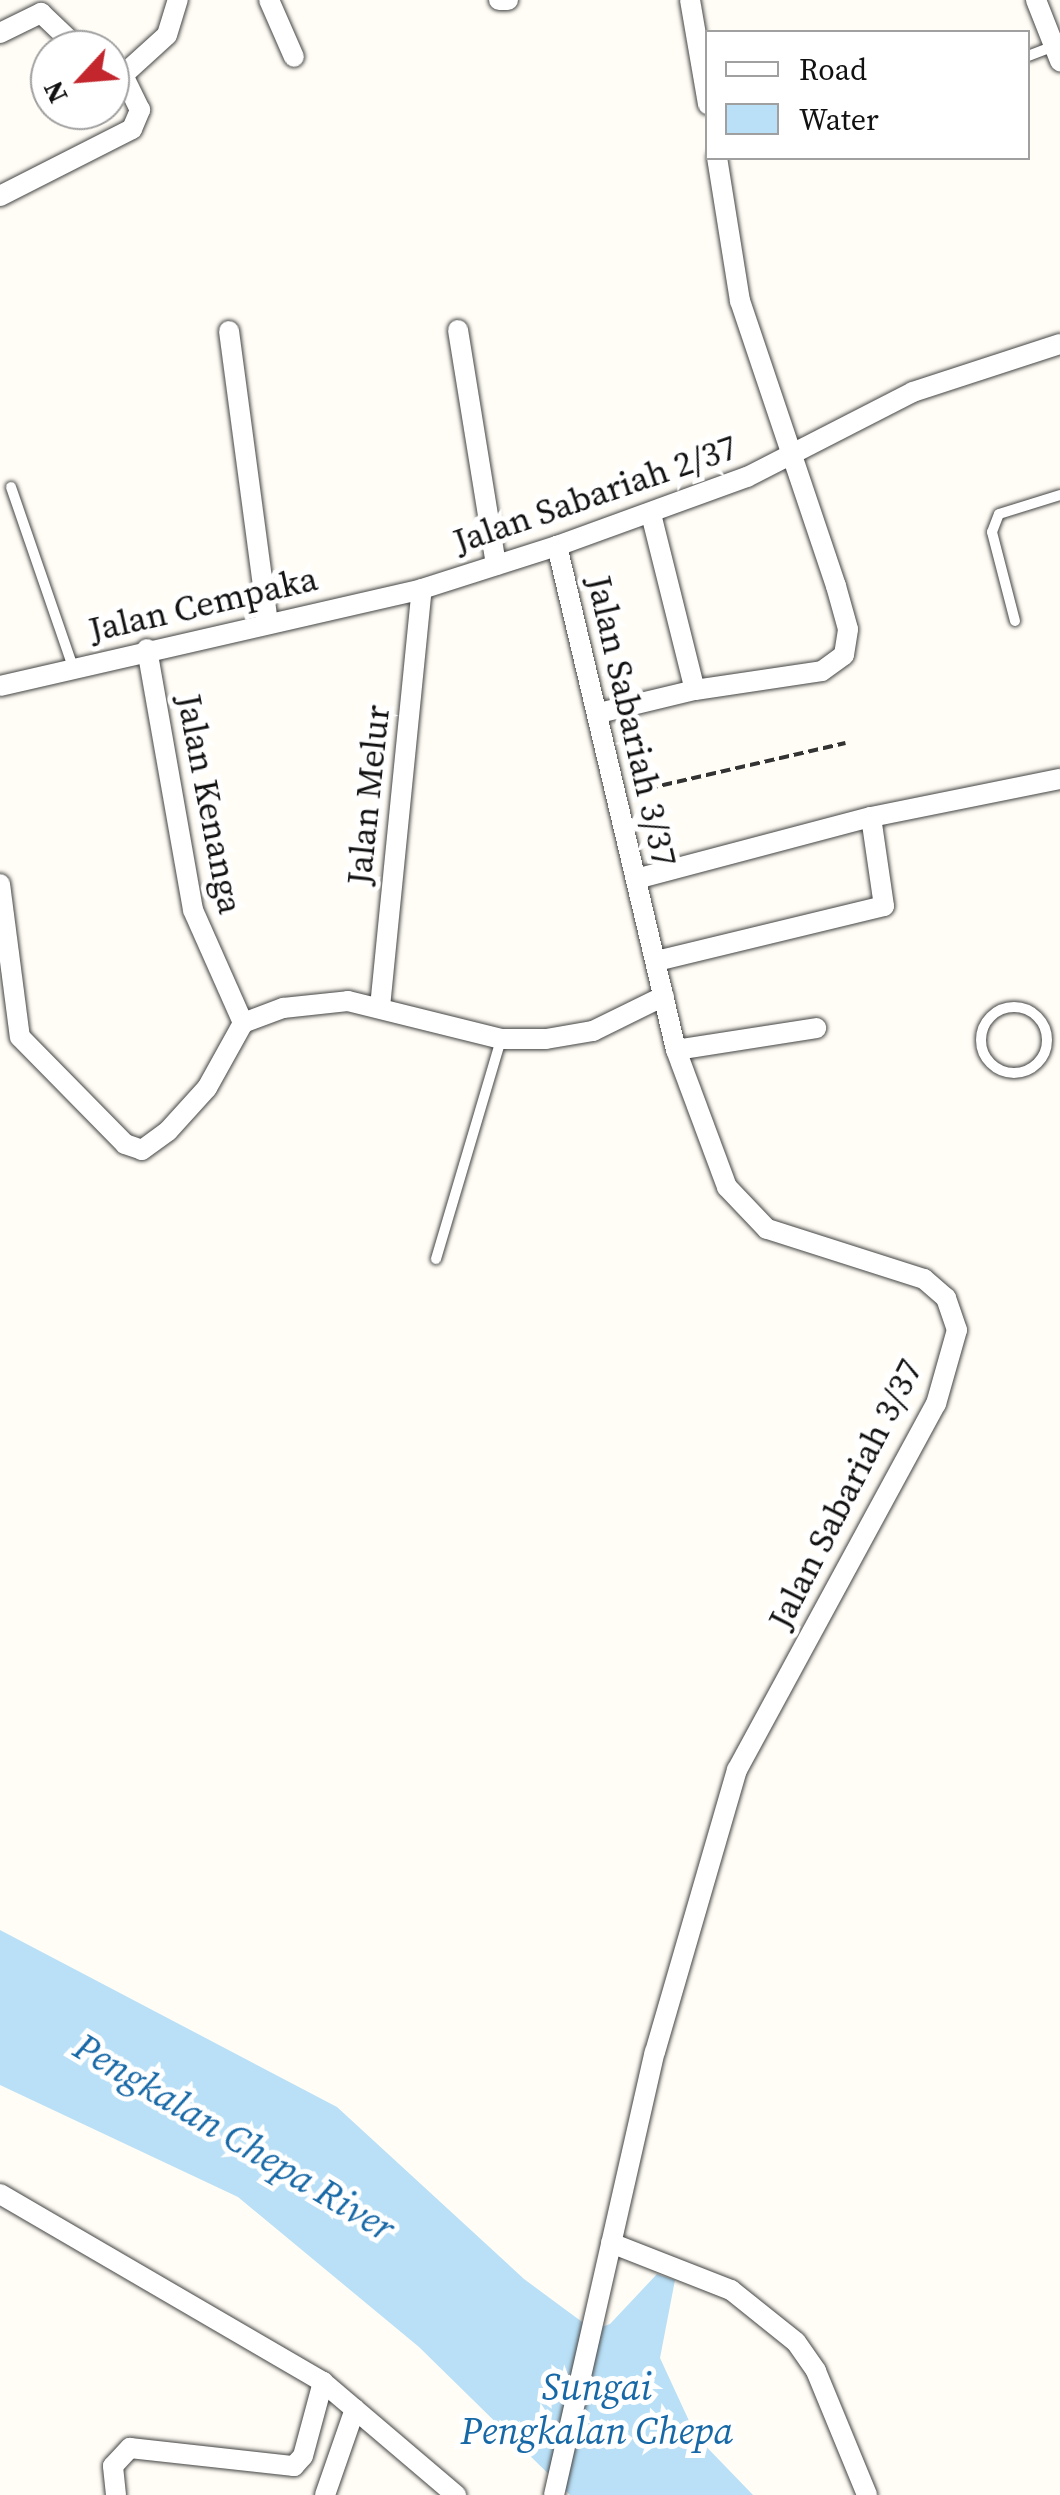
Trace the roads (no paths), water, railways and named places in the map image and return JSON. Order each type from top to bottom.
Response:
[{"type":"street","points":[[130,62],[167,35],[178,0]]},
{"type":"street","points":[[269,0],[294,57]]},
{"type":"street","points":[[499,0],[508,0]]},
{"type":"street","points":[[690,0],[705,87]]},
{"type":"street","points":[[1036,0],[1057,54]]},
{"type":"street","points":[[0,33],[40,6],[62,30]]},
{"type":"street","points":[[0,196],[132,130],[140,110],[130,93]]},
{"type":"street","points":[[599,713],[695,690],[822,671],[844,655],[848,629],[836,586],[788,457],[740,302],[716,160]]},
{"type":"street","points":[[458,330],[496,564]]},
{"type":"street","points":[[229,331],[268,623]]},
{"type":"street","name":"Jalan Sabariah 2/37","points":[[422,590],[652,514],[788,457],[914,392],[1060,344]]},
{"type":"street","points":[[652,514],[695,690]]},
{"type":"street","name":"Jalan Sabariah 3/37","points":[[554,2495],[655,2052],[737,1770],[936,1404],[956,1330],[946,1298],[924,1280],[767,1228],[727,1187],[676,1050],[557,546]]},
{"type":"street","name":"Jalan Cempaka","points":[[0,686],[147,649],[422,590]]},
{"type":"street","name":"Jalan Melur","points":[[380,1007],[422,590]]},
{"type":"street","name":"Jalan Kenanga","points":[[147,649],[193,910],[242,1024]]},
{"type":"street","points":[[636,879],[872,817],[1060,780]]},
{"type":"street","points":[[656,961],[884,906],[872,817]]},
{"type":"street","points":[[0,884],[20,1036],[125,1144],[142,1150],[168,1132],[207,1088],[242,1024],[307,1003],[380,1007],[501,1039],[593,1030],[664,996]]},
{"type":"street","points":[[676,1050],[816,1028]]},
{"type":"street","points":[[0,2194],[323,2382],[456,2495]]},
{"type":"street","points":[[610,2243],[731,2290],[796,2342],[816,2370],[867,2495]]},
{"type":"street","points":[[116,2495],[113,2466],[130,2448],[294,2466],[303,2456],[323,2382]]},
{"type":"street","points":[[326,2495],[355,2409]]},
{"type":"lane","points":[[1030,56],[1057,54]]},
{"type":"lane","points":[[10,487],[73,667]]},
{"type":"lane","points":[[1015,621],[992,532],[999,514],[1017,503],[1060,494]]},
{"type":"lane","points":[[1022,1007],[1043,1023],[1046,1049],[1031,1069],[1004,1072],[990,1064],[981,1034],[993,1013],[1022,1007]]},
{"type":"lane","points":[[436,1258],[501,1039]]},
{"type":"lane","points":[[1046,1049],[1060,1050]]},
{"type":"water","name":"Sungai Pengkalan Chepa","points":[[0,1930],[337,2107],[524,2279],[593,2330],[610,2324],[657,2274],[675,2280],[660,2358],[696,2436],[753,2495],[570,2495],[419,2347],[238,2197],[0,2085]]},
{"type":"water label","name":"Pengkalan Chepa River","points":[[234,2138]]}]
